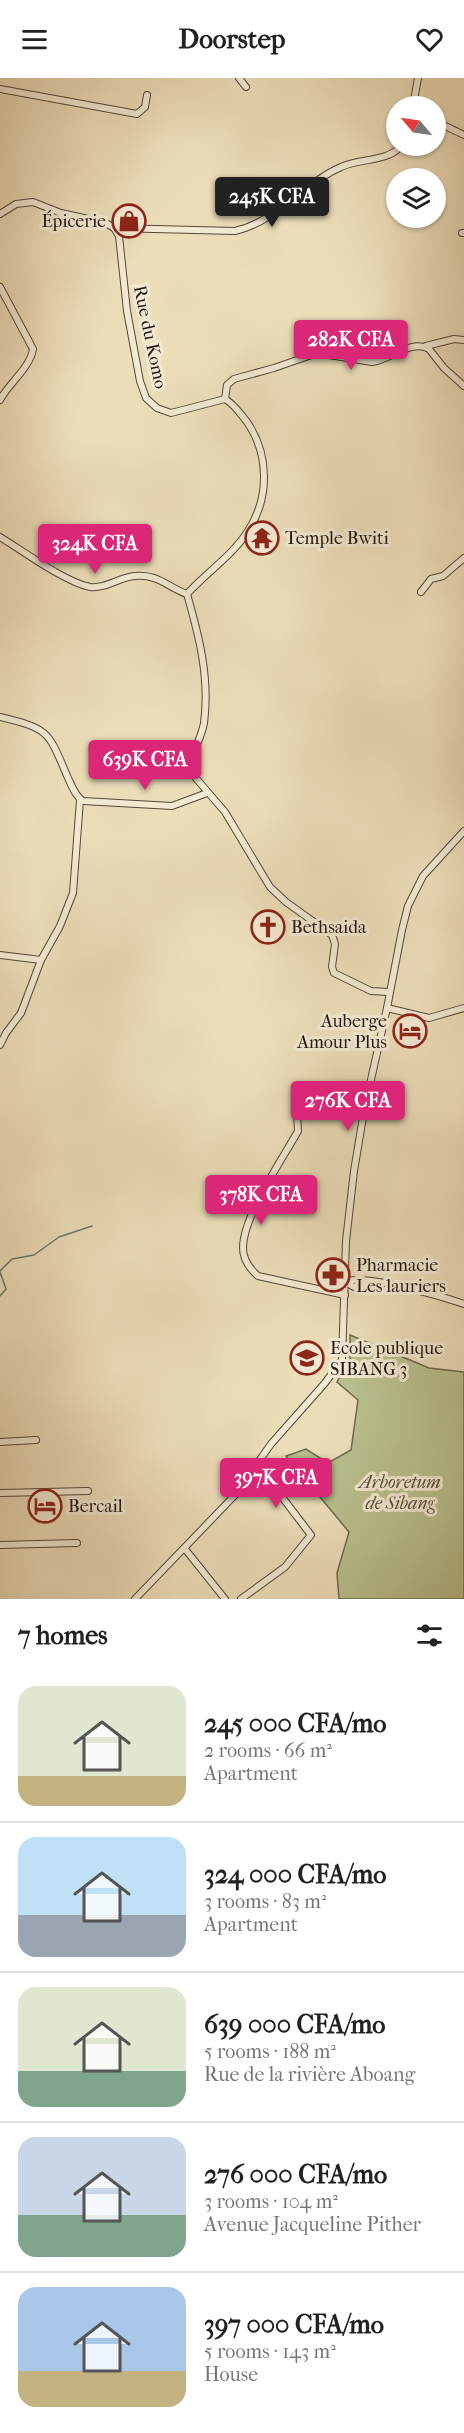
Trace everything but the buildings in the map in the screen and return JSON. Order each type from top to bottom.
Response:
[{"type":"street","points":[[239,78],[246,87]]},
{"type":"street","points":[[415,96],[418,78]]},
{"type":"street","points":[[0,89],[138,114],[145,107],[147,95]]},
{"type":"street","points":[[446,126],[464,135]]},
{"type":"street","points":[[0,214],[16,204],[33,202],[61,213],[106,223],[114,228],[235,231],[277,211],[331,172],[364,159],[388,156]]},
{"type":"street","name":"Rue du Komo","points":[[114,228],[118,236],[127,311],[140,381],[146,398],[157,408],[171,413],[225,399]]},
{"type":"street","points":[[0,287],[33,349],[31,357],[7,387],[0,400]]},
{"type":"street","points":[[187,594],[248,532],[261,496],[265,463],[261,449],[242,416],[225,399],[227,385],[234,379],[274,368],[310,354],[317,353],[372,362],[381,361],[414,346],[426,346],[454,339],[464,340]]},
{"type":"street","points":[[426,346],[444,368],[464,386]]},
{"type":"street","points":[[0,537],[65,576],[88,586],[105,585],[139,576],[160,580],[187,594],[202,650],[206,686],[204,723],[191,769],[207,793],[225,812],[267,883],[286,902],[332,934],[334,973],[371,991],[389,992]]},
{"type":"street","points":[[420,592],[431,579],[443,576],[464,558]]},
{"type":"street","points":[[0,717],[28,723],[43,730],[80,800],[73,893],[60,926],[41,960],[21,1013],[0,1045]]},
{"type":"street","points":[[80,800],[172,806],[207,793]]},
{"type":"street","points":[[135,1599],[226,1507],[271,1444],[338,1366],[343,1354],[348,1220],[360,1131],[402,930],[412,897],[423,876],[464,831]]},
{"type":"street","points":[[0,956],[41,960]]},
{"type":"street","points":[[387,1008],[429,1018],[464,1008]]},
{"type":"street","points":[[297,1114],[298,1131],[247,1226],[243,1251],[252,1271],[258,1276],[345,1295]]},
{"type":"street","points":[[346,1262],[351,1272],[363,1282]]},
{"type":"street","points":[[346,1282],[354,1287],[363,1282],[417,1289],[464,1304]]},
{"type":"street","points":[[345,1305],[352,1292],[363,1282]]},
{"type":"street","points":[[0,1442],[36,1440]]},
{"type":"street","points":[[241,1599],[285,1567],[311,1534],[272,1484],[255,1469]]},
{"type":"street","points":[[0,1493],[88,1491]]},
{"type":"street","points":[[0,1545],[77,1543]]},
{"type":"street","points":[[185,1549],[225,1599]]},
{"type":"green space","name":"Arboretum de Sibang","points":[[350,1335],[429,1368],[464,1372],[464,1599],[339,1599],[337,1573],[349,1532],[286,1456],[306,1449],[328,1463],[351,1450],[358,1400],[337,1382],[350,1359]]},
{"type":"waterway","points":[[0,1271],[12,1259],[34,1255],[59,1237],[92,1226]]},
{"type":"waterway","points":[[0,1272],[6,1289],[0,1296]]},
{"type":"place","name":"Épicerie","points":[[129,221]]},
{"type":"place","name":"Temple Bwiti","points":[[262,538]]},
{"type":"place","name":"Bethsaida","points":[[268,927]]},
{"type":"place","name":"Auberge Amour Plus","points":[[410,1031]]},
{"type":"place","name":"Pharmacie Les lauriers","points":[[333,1275]]},
{"type":"place","name":"Ecole publique SIBANG 3","points":[[307,1358]]},
{"type":"place","name":"Bercail","points":[[45,1506]]}]
